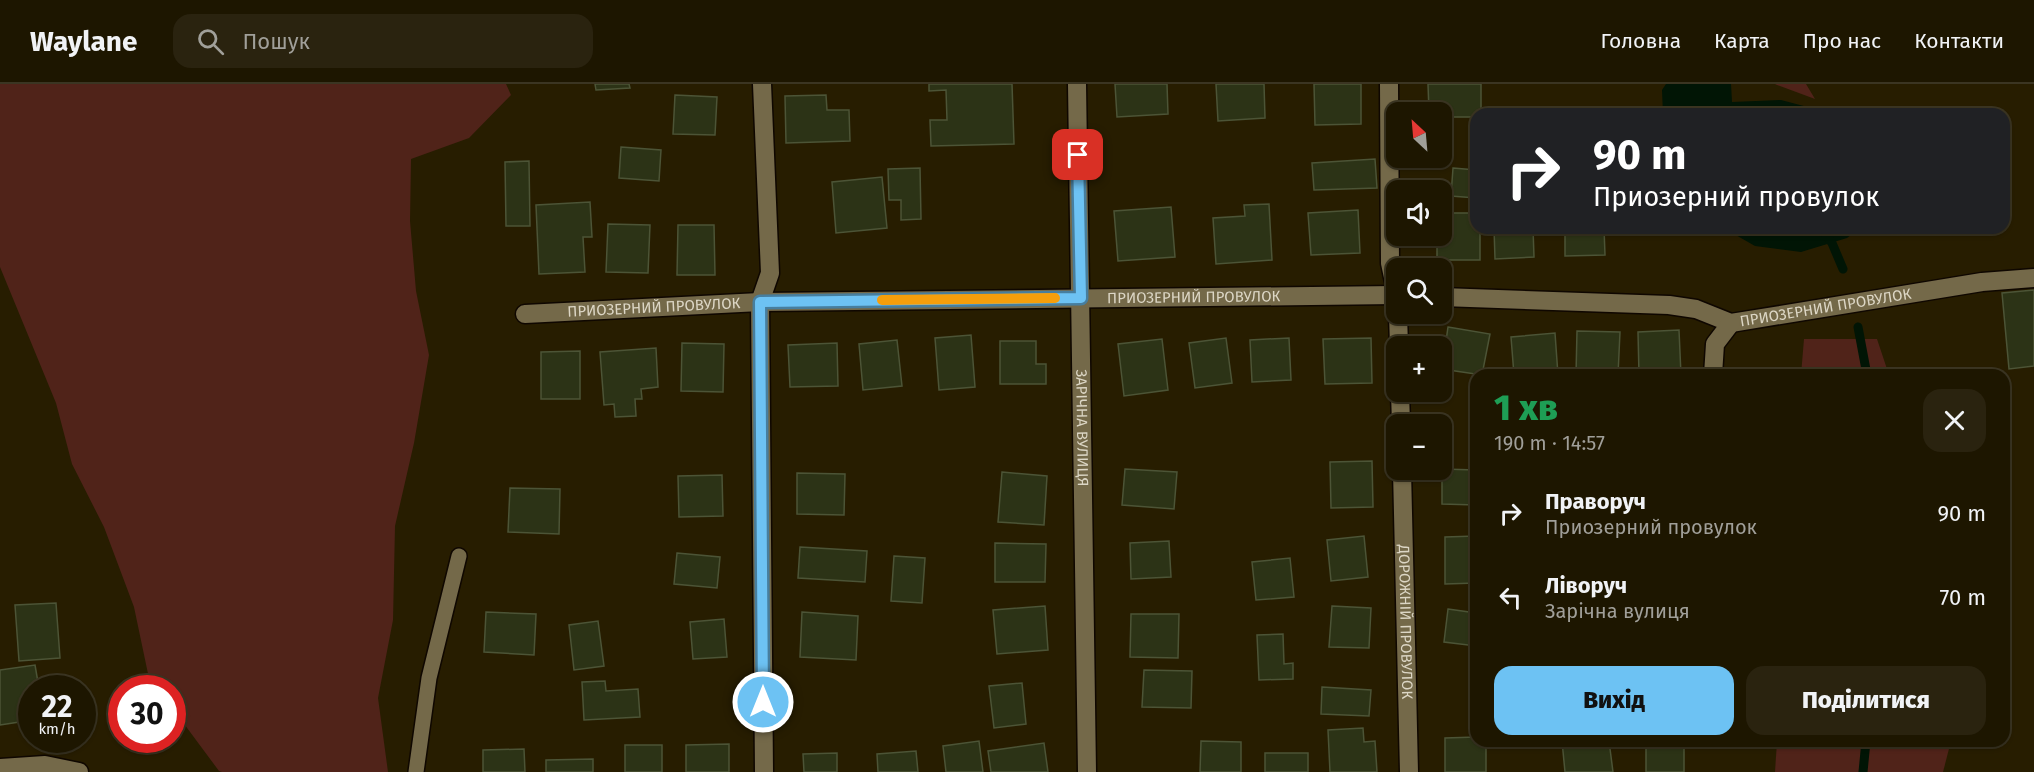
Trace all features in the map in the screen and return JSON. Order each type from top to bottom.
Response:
[{"type":"street","points":[[762,84],[770,273],[760,302],[764,772]]},
{"type":"street","name":"ЗАРІЧНА ВУЛИЦЯ","points":[[1077,84],[1087,772]]},
{"type":"street","points":[[1389,84],[1390,258]]},
{"type":"street","name":"ПРИОЗЕРНИЙ ПРОВУЛОК","points":[[1452,297],[1669,305],[1696,309],[1731,323],[1982,282],[2034,278]]},
{"type":"street","name":"ПРИОЗЕРНИЙ ПРОВУЛОК","points":[[525,314],[760,302],[1386,293]]},
{"type":"street","points":[[1713,369],[1715,344],[1731,323]]},
{"type":"street","name":"ДОРОЖНІЙ ПРОВУЛОК","points":[[1402,480],[1409,772]]},
{"type":"street","points":[[0,768],[45,765],[78,772]]},
{"type":"lane","points":[[416,772],[429,678],[459,556]]},
{"type":"shaded area","points":[[0,84],[506,84],[511,95],[469,138],[411,159],[410,221],[416,291],[429,355],[414,443],[395,526],[393,620],[378,698],[388,772],[219,771],[186,727],[186,675],[148,675],[134,607],[104,527],[72,464],[56,403],[0,267]]},
{"type":"shaded area","points":[[1666,84],[1731,84],[1732,102],[1781,100],[1811,108],[1663,108],[1662,90]]},
{"type":"shaded area","points":[[1775,84],[1806,84],[1815,99],[1777,85]]},
{"type":"shaded area","points":[[1734,234],[1852,234],[1847,238],[1801,252],[1755,246]]},
{"type":"shaded area","points":[[1804,339],[1877,339],[1887,369],[1802,369]]},
{"type":"shaded area","points":[[1777,747],[1949,747],[1943,772],[1775,772]]},
{"type":"building","points":[[595,84],[629,84],[630,88],[596,90]]},
{"type":"building","points":[[929,84],[1012,84],[1014,144],[931,146],[930,120],[947,120],[946,90],[929,91]]},
{"type":"building","points":[[1115,84],[1167,84],[1168,114],[1117,117]]},
{"type":"building","points":[[1216,84],[1264,84],[1265,118],[1218,121]]},
{"type":"building","points":[[1314,84],[1361,84],[1361,124],[1315,125]]},
{"type":"building","points":[[1428,84],[1481,84],[1481,108],[1470,108],[1470,117],[1452,117],[1452,102],[1429,102]]},
{"type":"building","points":[[675,95],[717,97],[715,135],[673,134]]},
{"type":"building","points":[[826,95],[827,110],[849,110],[850,141],[786,143],[785,96]]},
{"type":"building","points":[[621,147],[661,150],[659,181],[619,178]]},
{"type":"building","points":[[1375,159],[1377,188],[1314,190],[1312,163]]},
{"type":"building","points":[[529,161],[530,226],[506,226],[505,162]]},
{"type":"building","points":[[920,168],[921,219],[901,220],[901,200],[889,200],[888,169]]},
{"type":"building","points":[[1453,168],[1470,169],[1470,198],[1452,196]]},
{"type":"building","points":[[882,177],[887,228],[836,233],[832,182]]},
{"type":"building","points":[[590,202],[592,237],[583,237],[585,272],[539,274],[536,205]]},
{"type":"building","points":[[1269,204],[1272,260],[1216,264],[1213,218],[1245,216],[1244,205]]},
{"type":"building","points":[[1171,207],[1175,257],[1118,261],[1114,211]]},
{"type":"building","points":[[1358,210],[1360,253],[1311,255],[1308,213]]},
{"type":"building","points":[[1452,213],[1470,213],[1470,234],[1480,234],[1480,260],[1437,258],[1437,246],[1452,246]]},
{"type":"building","points":[[608,224],[650,225],[648,273],[606,272]]},
{"type":"building","points":[[678,225],[714,225],[715,275],[677,275]]},
{"type":"building","points":[[1494,234],[1533,234],[1534,257],[1495,259]]},
{"type":"building","points":[[1565,234],[1604,234],[1605,255],[1565,256]]},
{"type":"building","points":[[2034,290],[2034,366],[2009,369],[2002,293]]},
{"type":"building","points":[[1448,327],[1490,334],[1483,369],[1470,369],[1470,373],[1452,370],[1452,336],[1447,336]]},
{"type":"building","points":[[1679,330],[1681,369],[1639,369],[1638,332]]},
{"type":"building","points":[[1577,331],[1620,332],[1618,369],[1576,369]]},
{"type":"building","points":[[1555,333],[1558,369],[1514,369],[1511,337]]},
{"type":"building","points":[[971,335],[975,387],[939,390],[935,338]]},
{"type":"building","points":[[1226,338],[1232,383],[1195,388],[1189,343]]},
{"type":"building","points":[[1289,338],[1291,380],[1252,382],[1250,340]]},
{"type":"building","points":[[1371,338],[1372,383],[1325,384],[1323,339]]},
{"type":"building","points":[[1162,339],[1168,390],[1124,396],[1118,344]]},
{"type":"building","points":[[897,340],[902,386],[863,390],[859,344]]},
{"type":"building","points":[[1000,341],[1036,341],[1036,364],[1046,364],[1046,384],[1000,384]]},
{"type":"building","points":[[682,343],[724,344],[723,392],[681,391]]},
{"type":"building","points":[[837,343],[838,386],[790,387],[788,345]]},
{"type":"building","points":[[656,348],[658,387],[641,389],[642,399],[635,399],[636,416],[615,417],[614,404],[604,405],[600,352]]},
{"type":"building","points":[[580,351],[580,399],[541,399],[541,352]]},
{"type":"building","points":[[1372,461],[1373,507],[1331,508],[1330,462]]},
{"type":"building","points":[[1125,469],[1177,472],[1174,509],[1122,505]]},
{"type":"building","points":[[1452,469],[1470,470],[1470,505],[1442,504],[1442,480],[1452,480]]},
{"type":"building","points":[[1002,472],[1047,476],[1044,525],[998,522]]},
{"type":"building","points":[[797,473],[845,474],[844,515],[797,514]]},
{"type":"building","points":[[722,475],[723,516],[679,517],[678,476]]},
{"type":"building","points":[[510,488],[560,489],[559,534],[508,532]]},
{"type":"building","points":[[1364,536],[1368,577],[1331,581],[1327,540]]},
{"type":"building","points":[[1470,536],[1470,583],[1445,584],[1445,537]]},
{"type":"building","points":[[1169,541],[1171,577],[1131,579],[1130,543]]},
{"type":"building","points":[[995,543],[1046,544],[1045,582],[995,582]]},
{"type":"building","points":[[800,547],[867,551],[865,582],[798,578]]},
{"type":"building","points":[[677,553],[720,557],[717,588],[674,584]]},
{"type":"building","points":[[894,556],[925,558],[922,603],[891,601]]},
{"type":"building","points":[[1290,558],[1294,597],[1256,600],[1252,562]]},
{"type":"building","points":[[56,603],[60,658],[19,661],[15,605]]},
{"type":"building","points":[[1045,606],[1048,650],[997,654],[993,610]]},
{"type":"building","points":[[1332,606],[1371,608],[1369,648],[1329,647]]},
{"type":"building","points":[[1448,609],[1470,612],[1470,645],[1444,642]]},
{"type":"building","points":[[486,612],[536,614],[534,655],[484,652]]},
{"type":"building","points":[[802,612],[858,616],[856,660],[800,657]]},
{"type":"building","points":[[1131,614],[1179,614],[1178,658],[1130,657]]},
{"type":"building","points":[[724,619],[727,657],[693,659],[690,622]]},
{"type":"building","points":[[598,621],[604,666],[574,670],[569,625]]},
{"type":"building","points":[[1283,634],[1284,664],[1293,663],[1293,679],[1259,680],[1257,635]]},
{"type":"building","points":[[35,665],[37,675],[18,675],[18,722],[0,725],[0,670]]},
{"type":"building","points":[[1144,670],[1192,671],[1191,708],[1142,707]]},
{"type":"building","points":[[605,681],[606,691],[638,689],[640,717],[584,720],[582,682]]},
{"type":"building","points":[[1022,683],[1026,724],[994,728],[989,686]]},
{"type":"building","points":[[1322,687],[1371,690],[1369,716],[1321,714]]},
{"type":"building","points":[[1363,728],[1364,742],[1375,741],[1377,772],[1330,772],[1328,730]]},
{"type":"building","points":[[1470,737],[1470,747],[1486,747],[1486,772],[1445,772],[1445,738]]},
{"type":"building","points":[[979,741],[983,772],[946,772],[943,746]]},
{"type":"building","points":[[1201,741],[1241,742],[1241,772],[1200,772]]},
{"type":"building","points":[[1044,743],[1048,772],[991,772],[988,751]]},
{"type":"building","points":[[729,744],[729,772],[686,772],[686,745]]},
{"type":"building","points":[[625,745],[662,745],[662,772],[625,772]]},
{"type":"building","points":[[1563,747],[1610,747],[1613,772],[1565,772]]},
{"type":"building","points":[[1646,747],[1684,747],[1684,772],[1646,772]]},
{"type":"building","points":[[524,749],[525,772],[483,772],[483,750]]},
{"type":"building","points":[[916,751],[918,772],[878,772],[877,754]]},
{"type":"building","points":[[837,753],[837,772],[804,772],[803,754]]},
{"type":"building","points":[[1265,753],[1308,753],[1308,772],[1265,772]]},
{"type":"building","points":[[593,759],[593,772],[546,772],[546,760]]},
{"type":"waterway","points":[[1825,234],[1832,243],[1843,269]]},
{"type":"waterway","points":[[1858,327],[1866,369]]},
{"type":"waterway","points":[[1863,772],[1865,747]]},
{"type":"slow traffic","points":[[882,300],[1055,298]]},
{"type":"route","points":[[763,702],[760,302],[1081,298],[1078,155]]}]
